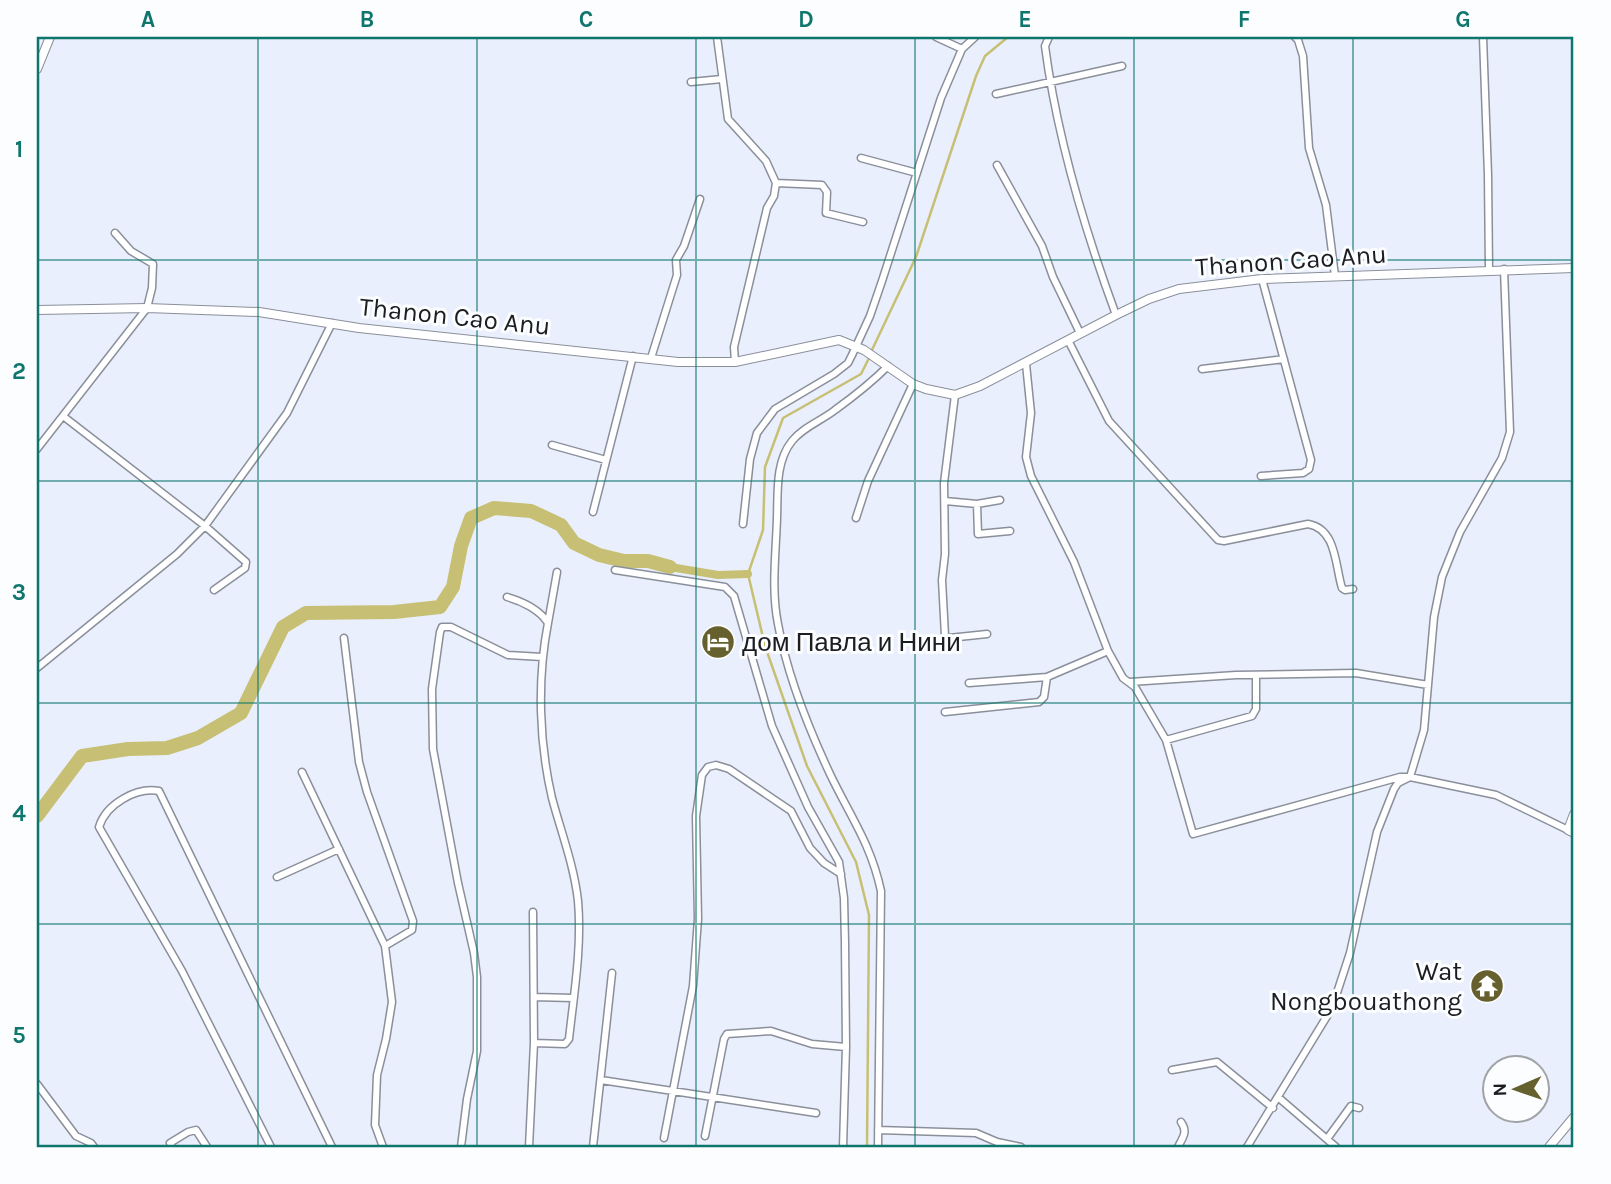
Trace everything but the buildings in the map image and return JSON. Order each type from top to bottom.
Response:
[{"type":"street","points":[[37,69],[50,37]]},
{"type":"street","points":[[717,37],[730,123],[766,161],[776,183],[774,196],[767,208],[734,347],[735,362]]},
{"type":"street","points":[[936,37],[962,49]]},
{"type":"street","points":[[743,524],[750,460],[757,433],[775,409],[848,363],[860,348],[941,98],[962,49],[975,37]]},
{"type":"street","points":[[1049,37],[1045,46],[1049,82],[1060,132],[1088,239],[1116,315]]},
{"type":"street","points":[[1295,37],[1303,56],[1308,148],[1326,205],[1335,276]]},
{"type":"street","points":[[1483,37],[1489,270]]},
{"type":"street","points":[[996,94],[1122,66]]},
{"type":"street","points":[[691,82],[722,79]]},
{"type":"street","points":[[861,158],[917,173]]},
{"type":"street","points":[[997,165],[1042,246],[1080,333]]},
{"type":"street","points":[[776,183],[822,186],[827,192],[826,214],[863,222]]},
{"type":"street","points":[[651,359],[677,275],[676,260],[684,246],[700,199]]},
{"type":"street","points":[[37,449],[147,308],[152,288],[153,264],[131,251],[116,233]]},
{"type":"street","name":"Thanon Cao Anu","points":[[955,395],[974,389],[1149,299],[1179,289],[1262,279],[1574,268]]},
{"type":"street","points":[[1247,1147],[1332,1008],[1350,953],[1377,832],[1394,789],[1398,783],[1410,777],[1424,730],[1434,617],[1442,577],[1460,532],[1502,458],[1510,432],[1504,269]]},
{"type":"street","points":[[1261,476],[1303,473],[1311,466],[1262,279]]},
{"type":"street","name":"Thanon Cao Anu","points":[[37,310],[147,308],[259,312],[387,331],[678,362],[735,362],[839,340],[860,348]]},
{"type":"street","points":[[37,668],[177,554],[205,526],[287,414],[331,323]]},
{"type":"street","points":[[1068,340],[1112,425],[1218,540],[1315,525],[1329,538],[1342,588],[1353,589]]},
{"type":"street","points":[[860,348],[913,384],[955,395],[944,483],[942,594],[945,636],[949,638],[987,634]]},
{"type":"street","points":[[593,512],[632,356]]},
{"type":"street","points":[[1202,369],[1284,359]]},
{"type":"street","points":[[1026,363],[1031,413],[1026,446],[1028,466],[1074,562],[1108,651],[1123,678],[1130,682],[1152,713],[1166,740],[1191,832],[1195,835],[1389,778],[1410,777],[1496,795],[1571,832],[1574,814]]},
{"type":"street","points":[[878,1147],[881,891],[872,857],[859,826],[840,795],[822,756],[786,656],[777,623],[775,556],[779,470],[790,442],[888,366]]},
{"type":"street","points":[[856,518],[868,481],[913,384]]},
{"type":"street","points":[[63,416],[205,526],[246,562],[245,568],[238,575],[214,590]]},
{"type":"street","points":[[552,445],[606,460]]},
{"type":"street","points":[[945,501],[978,504],[1000,500]]},
{"type":"street","points":[[978,504],[978,534],[1010,531]]},
{"type":"street","points":[[615,570],[730,590],[772,726],[808,807],[839,862],[844,898],[844,1147]]},
{"type":"street","points":[[534,1042],[568,1042],[579,934],[578,900],[571,863],[552,798],[545,753],[541,657],[557,572]]},
{"type":"street","points":[[507,597],[520,600],[544,616],[548,624]]},
{"type":"street","points":[[461,1147],[477,1051],[477,977],[433,749],[432,689],[440,632],[442,627],[451,627],[508,655],[541,657]]},
{"type":"street","points":[[344,638],[359,762],[413,921],[412,930],[385,946]]},
{"type":"street","points":[[969,682],[1047,677],[1108,651]]},
{"type":"street","points":[[1130,682],[1256,674],[1356,673],[1427,685]]},
{"type":"street","points":[[1166,740],[1252,716],[1256,709],[1256,674]]},
{"type":"street","points":[[945,712],[1039,702],[1044,697],[1047,677]]},
{"type":"street","points":[[664,1138],[693,986],[698,919],[696,816],[702,775],[708,767],[716,765],[729,769],[791,811],[810,848],[824,863],[841,874]]},
{"type":"street","points":[[302,772],[385,946],[392,1002],[377,1075],[375,1125],[383,1147]]},
{"type":"street","points":[[271,1147],[183,971],[99,827],[111,808],[127,796],[159,791],[332,1147]]},
{"type":"street","points":[[277,877],[339,849]]},
{"type":"street","points":[[529,1147],[534,1042],[533,912]]},
{"type":"street","points":[[593,1147],[612,973]]},
{"type":"street","points":[[534,997],[573,998]]},
{"type":"street","points":[[705,1136],[727,1034],[771,1031],[812,1044],[846,1047]]},
{"type":"street","points":[[1172,1070],[1217,1062],[1273,1108]]},
{"type":"street","points":[[601,1080],[713,1095],[816,1113]]},
{"type":"street","points":[[37,1084],[76,1136],[94,1147]]},
{"type":"street","points":[[1279,1098],[1336,1147]]},
{"type":"street","points":[[1327,1139],[1351,1106],[1359,1108]]},
{"type":"street","points":[[1549,1147],[1574,1117]]},
{"type":"street","points":[[1178,1147],[1185,1133],[1181,1122]]},
{"type":"street","points":[[172,1147],[170,1143],[196,1130],[207,1147]]},
{"type":"street","points":[[878,1130],[976,1133],[997,1142],[1021,1147]]},
{"type":"waterway","points":[[871,352],[916,257],[976,76],[985,56],[1008,37]]},
{"type":"waterway","points":[[867,1147],[869,915],[856,862],[807,766],[765,646],[748,574],[763,530],[765,467],[783,418],[861,374],[869,358]]},
{"type":"waterway","points":[[37,816],[82,756],[128,749],[167,748],[198,738],[241,713],[283,627],[306,613],[394,612],[440,607],[453,587],[461,546],[471,518],[494,508],[531,511],[561,525],[574,543],[599,555],[624,561],[648,561],[670,567]]},
{"type":"waterway","points":[[670,567],[718,575],[748,574]]},
{"type":"place","name":"дом Павла и Нини","points":[[718,642]]},
{"type":"place","name":"Wat Nongbouathong","points":[[1487,986]]}]
